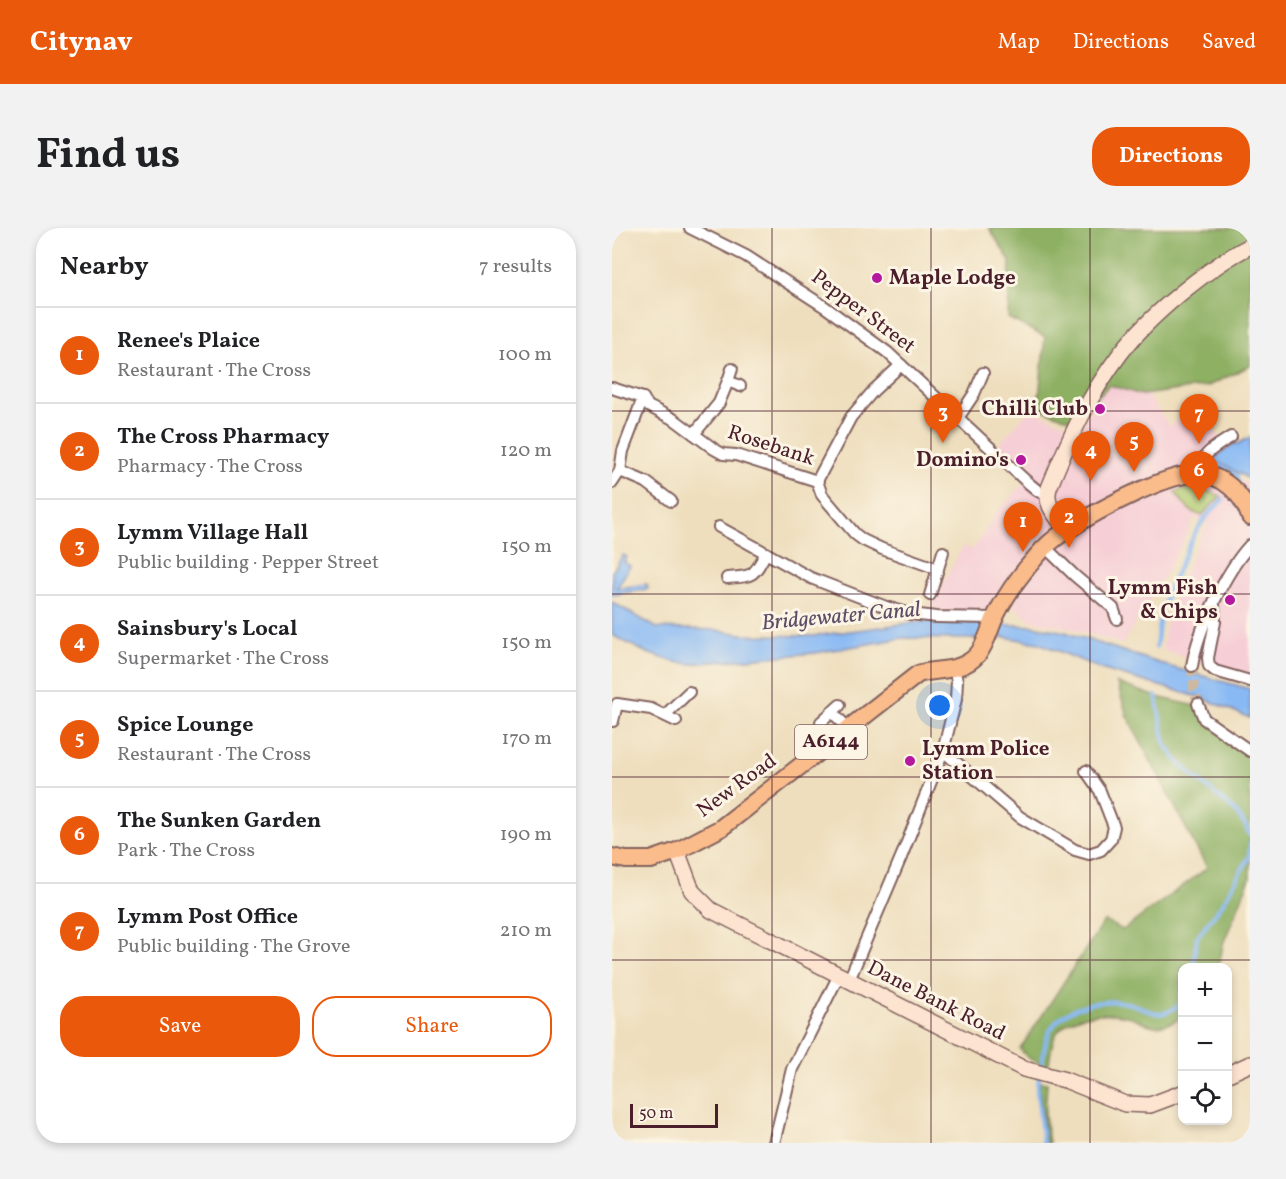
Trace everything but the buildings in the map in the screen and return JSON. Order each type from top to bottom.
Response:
[{"type":"main road","points":[[1212,477],[1246,503]]},
{"type":"main road","name":"A6144","points":[[993,620],[1023,573],[1045,547],[1067,530],[1106,508],[1170,478],[1212,477]]},
{"type":"main road","name":"New Road","points":[[677,851],[721,828],[918,674],[954,668],[972,659],[985,642],[993,620]]},
{"type":"main road","name":"A6144","points":[[612,857],[626,860],[651,860],[677,851]]},
{"type":"street","name":"Pepper Street","points":[[690,228],[746,256],[825,307],[887,352],[1026,481],[1047,496],[1049,505],[1067,530]]},
{"type":"street","points":[[1047,496],[1085,407],[1121,352],[1180,294],[1230,257],[1250,246]]},
{"type":"street","points":[[817,481],[851,417],[874,390],[901,365]]},
{"type":"street","points":[[694,434],[719,404],[732,369]]},
{"type":"street","points":[[957,418],[974,394],[983,373]]},
{"type":"street","points":[[728,381],[740,386]]},
{"type":"street","name":"Rosebank","points":[[612,388],[643,398],[648,406],[675,420],[723,454],[736,455],[817,481],[822,495],[855,534],[863,540],[938,569]]},
{"type":"street","points":[[612,483],[620,471],[623,451],[643,398]]},
{"type":"street","points":[[1212,477],[1201,459],[1231,437]]},
{"type":"street","points":[[620,471],[646,482],[671,501]]},
{"type":"street","points":[[719,526],[811,578],[886,607],[911,614],[993,620]]},
{"type":"street","points":[[1192,666],[1199,638],[1214,605],[1232,570],[1250,545]]},
{"type":"street","points":[[1045,547],[1113,608],[1117,619]]},
{"type":"street","points":[[930,595],[943,552]]},
{"type":"street","points":[[727,578],[747,576],[756,572],[766,554]]},
{"type":"street","points":[[1214,605],[1215,622],[1208,658],[1209,666],[1250,681]]},
{"type":"street","name":"Dane Bank Road","points":[[954,668],[957,681],[956,699],[943,751],[895,872],[844,978],[1024,1069],[1125,1104],[1150,1105],[1178,1094]]},
{"type":"street","points":[[613,721],[617,704],[640,706],[671,718],[689,692]]},
{"type":"street","points":[[1198,705],[1204,719],[1250,752]]},
{"type":"street","points":[[821,722],[836,708],[848,728]]},
{"type":"street","points":[[943,751],[1020,817],[1075,850],[1089,854],[1096,853],[1106,845],[1114,834],[1114,827],[1100,791],[1086,771]]},
{"type":"street","points":[[677,851],[692,891],[703,904],[727,919],[844,978],[792,1069],[774,1143]]},
{"type":"street","points":[[1232,1072],[1250,1064]]},
{"type":"shaded area","points":[[1124,364],[1170,426],[1199,407],[1227,449],[1212,460],[1235,480],[1250,484],[1250,677],[1162,650],[1167,617],[1194,550],[1208,524],[1195,517],[1178,552],[1123,644],[1069,628],[1030,620],[1008,601],[987,616],[944,615],[931,605],[964,545],[973,550],[997,512],[1026,481],[993,451],[1029,410],[1080,429],[1100,389]]},
{"type":"green space","points":[[989,228],[1250,228],[1250,366],[1208,386],[1142,395],[1109,385],[1074,421],[1038,408],[1045,337],[1008,318],[1010,261]]},
{"type":"green space","points":[[1191,488],[1221,496],[1202,515],[1197,514],[1186,506],[1175,492]]},
{"type":"green space","points":[[1117,683],[1157,697],[1196,706],[1250,753],[1250,878],[1223,944],[1220,963],[1178,963],[1178,1019],[1157,1026],[1122,1015],[1100,1014],[1079,1018],[1061,1028],[1055,1036],[1048,1068],[1027,1057],[1020,1049],[1104,921],[1123,930],[1207,868],[1127,716]]},
{"type":"green space","points":[[1040,1082],[1047,1083],[1045,1115],[1049,1143],[1046,1143]]},
{"type":"water","points":[[1250,437],[1249,479],[1213,459],[1235,443],[1238,444]]},
{"type":"water","points":[[623,555],[627,557],[624,562],[630,566],[617,588],[647,584],[648,589],[612,595],[612,572]]},
{"type":"water","points":[[612,602],[657,628],[716,630],[748,635],[813,636],[925,621],[1034,626],[1065,632],[1171,667],[1250,689],[1250,718],[1205,699],[1104,670],[1039,643],[1004,637],[903,638],[815,653],[690,664],[675,662],[647,653],[612,635]]},
{"type":"waterway","points":[[1217,461],[1237,476],[1238,482]]},
{"type":"waterway","points":[[1156,647],[1160,616],[1167,593],[1194,535],[1205,518],[1223,499]]},
{"type":"waterway","points":[[1156,696],[1165,744],[1179,763],[1236,812],[1250,836]]},
{"type":"waterway","points":[[1194,963],[1197,937],[1223,903],[1249,857],[1250,843]]},
{"type":"waterway","points":[[1041,1069],[1049,1033],[1055,1024],[1072,1010],[1094,1003],[1116,1002],[1127,1003],[1160,1014],[1178,1006]]},
{"type":"waterway","points":[[1039,1077],[1037,1090],[1043,1143]]},
{"type":"tunnel","points":[[1192,666],[1198,704]]},
{"type":"place","name":"Maple Lodge","points":[[877,278]]},
{"type":"place","name":"Chilli Club","points":[[1100,409]]},
{"type":"place","name":"Lymm Village Hall","points":[[943,443]]},
{"type":"place","name":"Lymm Post Office","points":[[1199,444]]},
{"type":"place","name":"Domino's","points":[[1021,460]]},
{"type":"place","name":"Spice Lounge","points":[[1134,472]]},
{"type":"place","name":"Sainsbury's Local","points":[[1091,481]]},
{"type":"place","name":"The Sunken Garden","points":[[1199,501]]},
{"type":"place","name":"The Cross Pharmacy","points":[[1069,548]]},
{"type":"place","name":"Renee's Plaice","points":[[1023,552]]},
{"type":"place","name":"Lymm Fish & Chips","points":[[1230,600]]},
{"type":"place","name":"Lymm Police Station","points":[[910,761]]},
{"type":"water label","name":"Bridgewater Canal","points":[[841,617]]}]
